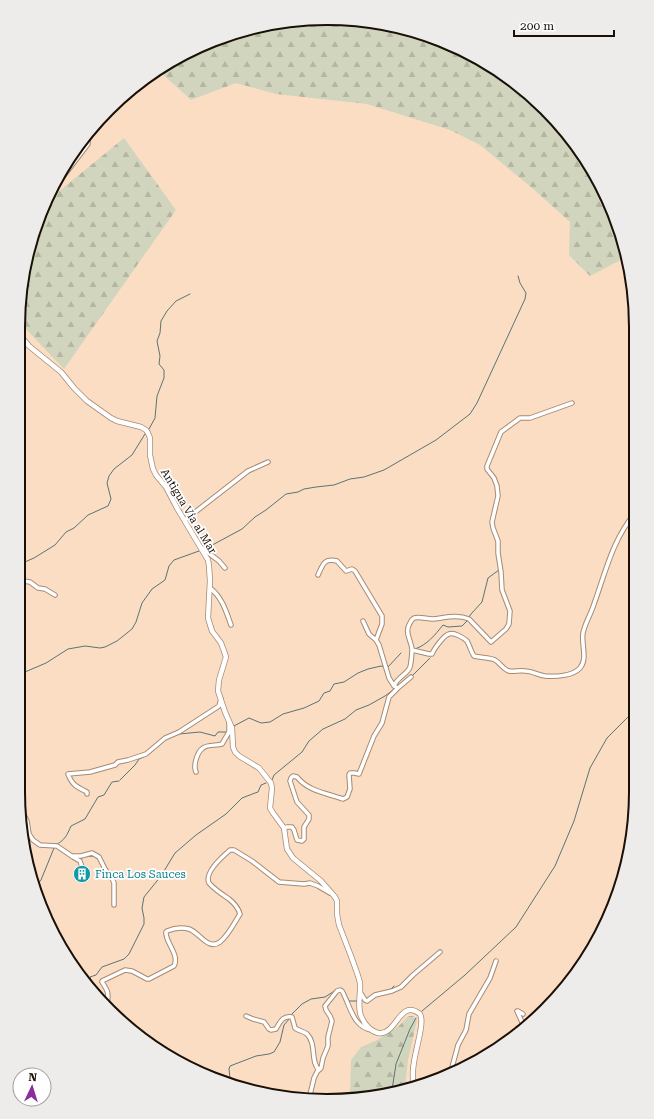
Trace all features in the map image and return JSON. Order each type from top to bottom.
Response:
[{"type":"main road","name":"Antigua Vía al Mar","points":[[25,341],[61,372],[74,388],[88,401],[111,418],[141,427],[148,433],[150,438],[150,455],[153,469],[166,487],[208,560],[210,588],[208,618],[212,631],[222,645],[226,657],[219,680],[218,691],[232,728],[232,747],[235,752],[259,768],[271,783],[270,808],[284,828],[289,853],[296,861],[321,881],[335,897]]},
{"type":"main road","points":[[335,897],[337,901],[339,925],[360,981],[360,1009],[363,1020],[372,1030],[380,1033],[386,1031],[392,1026],[400,1015],[408,1010],[412,1010],[420,1014],[422,1017],[413,1068],[413,1081]]},
{"type":"street","points":[[73,164],[88,144],[88,142]]},
{"type":"street","points":[[284,828],[292,827],[297,840],[302,841],[304,839],[304,827],[310,817],[295,798],[290,781],[293,776],[297,777],[310,788],[343,799],[347,797],[350,789],[349,775],[350,773],[359,774],[374,736],[382,723],[389,697],[396,687],[398,679],[410,668],[412,650],[407,629],[412,620],[416,617],[432,619],[443,617],[465,617],[469,619],[491,642],[506,629],[509,624],[510,611],[502,590],[498,541],[492,522],[498,491],[494,478],[487,469],[487,466],[501,432],[517,419],[523,417],[530,418],[572,403]]},
{"type":"street","points":[[185,520],[248,471],[268,462]]},
{"type":"street","points":[[412,650],[432,654],[438,645],[447,635],[450,634],[466,640],[474,656],[495,660],[509,671],[524,671],[546,676],[554,676],[569,674],[579,670],[584,657],[583,631],[594,605],[614,547],[629,522]]},
{"type":"street","points":[[201,548],[219,561],[225,568]]},
{"type":"street","points":[[318,575],[324,563],[329,561],[337,561],[346,571],[352,569],[355,571],[382,616],[382,624],[376,640]]},
{"type":"street","points":[[25,581],[30,582],[38,588],[45,589],[55,595]]},
{"type":"street","points":[[210,588],[216,593],[225,607],[231,626]]},
{"type":"street","points":[[364,621],[369,634],[379,645],[389,678],[396,687]]},
{"type":"street","points":[[396,687],[411,677]]},
{"type":"street","points":[[87,794],[87,792],[70,781],[68,774],[90,772],[146,754],[165,738],[179,732],[216,708],[221,699]]},
{"type":"street","points":[[196,772],[194,764],[201,749],[204,747],[222,744],[229,732],[229,720]]},
{"type":"street","points":[[27,821],[29,834],[33,840],[40,845],[57,846],[70,856],[80,861],[83,870]]},
{"type":"street","points":[[107,1000],[107,988],[102,980],[125,970],[132,971],[149,979],[174,966],[176,962],[166,936],[167,931],[180,928],[188,929],[207,942],[213,944],[218,943],[225,937],[240,912],[234,903],[210,884],[208,879],[214,866],[230,850],[234,850],[252,861],[279,882],[314,884],[335,897]]},
{"type":"street","points":[[70,856],[81,856],[92,853],[99,857],[114,883],[114,905]]},
{"type":"street","points":[[360,992],[367,1001],[376,995],[401,987],[440,952]]},
{"type":"street","points":[[452,1067],[458,1045],[468,1024],[469,1014],[490,978],[496,961]]},
{"type":"street","points":[[310,1093],[314,1078],[320,1069],[328,1046],[331,1019],[325,1006],[337,990],[342,991],[358,1024],[367,1030],[372,1030]]},
{"type":"street","points":[[522,1022],[517,1011],[518,1010],[523,1014]]},
{"type":"street","points":[[246,1016],[264,1022],[268,1029],[271,1030],[276,1029],[279,1022],[284,1018],[289,1016],[292,1017],[295,1028],[306,1033],[310,1039],[318,1070]]},
{"type":"green space","points":[[307,26],[347,26],[405,35],[443,48],[478,65],[511,87],[541,113],[567,143],[589,176],[598,193],[613,230],[621,259],[590,276],[569,255],[570,222],[480,145],[450,130],[367,104],[276,94],[236,83],[191,100],[162,74],[176,65],[211,48],[249,35],[268,31]]},
{"type":"green space","points":[[124,138],[176,210],[64,369],[25,328],[28,288],[35,249],[56,194]]},
{"type":"green space","points":[[408,1016],[413,1016],[417,1020],[408,1060],[405,1084],[350,1093],[351,1060],[361,1047],[375,1041],[399,1026]]},
{"type":"waterway","points":[[205,549],[242,529],[255,517],[286,494],[298,492],[304,489],[334,485],[384,470],[436,440],[470,414],[477,403],[525,299],[526,293],[518,276]]},
{"type":"waterway","points":[[149,429],[155,418],[157,396],[164,378],[164,370],[159,364],[160,356],[157,341],[160,333],[161,321],[176,301],[190,294]]},
{"type":"waterway","points":[[25,562],[55,545],[66,532],[74,528],[88,515],[108,506],[111,499],[107,483],[109,476],[114,469],[132,455],[145,434]]},
{"type":"waterway","points":[[25,672],[46,663],[68,649],[85,646],[100,648],[117,641],[132,629],[136,622],[142,603],[152,589],[165,580],[169,566],[174,560],[199,551]]},
{"type":"waterway","points":[[469,617],[482,602],[488,578],[499,570]]},
{"type":"waterway","points":[[415,649],[427,642],[443,625],[448,627],[462,626],[468,620]]},
{"type":"waterway","points":[[388,667],[401,653]]},
{"type":"waterway","points":[[412,676],[430,658]]},
{"type":"waterway","points":[[234,726],[249,718],[261,723],[270,722],[283,714],[304,708],[319,701],[324,693],[330,691],[334,684],[344,682],[358,673],[368,669],[381,666],[385,667]]},
{"type":"waterway","points":[[272,780],[274,775],[302,752],[309,741],[323,729],[345,719],[356,710],[385,696],[395,687]]},
{"type":"waterway","points":[[422,1011],[465,975],[516,927],[555,866],[574,821],[590,768],[607,738],[629,716]]},
{"type":"waterway","points":[[174,736],[179,734],[200,732],[215,736],[218,732],[227,732]]},
{"type":"waterway","points":[[120,780],[139,759],[144,757]]},
{"type":"waterway","points":[[57,844],[66,837],[71,826],[85,819],[98,797],[104,795],[112,782],[119,781]]},
{"type":"waterway","points":[[91,980],[90,977],[96,975],[102,967],[124,959],[129,954],[144,924],[142,908],[144,897],[161,876],[175,853],[196,835],[226,814],[242,798],[258,792],[261,785],[266,783]]},
{"type":"waterway","points":[[39,882],[54,848]]},
{"type":"waterway","points":[[380,992],[391,989],[394,986]]},
{"type":"waterway","points":[[291,1015],[302,1004],[311,999],[325,997],[336,990]]},
{"type":"waterway","points":[[344,991],[349,1001],[357,1001]]},
{"type":"waterway","points":[[366,999],[375,993]]},
{"type":"waterway","points":[[230,1078],[230,1066],[256,1056],[274,1052],[280,1042],[284,1025],[290,1018]]},
{"type":"waterway","points":[[393,1087],[396,1064],[416,1018]]},
{"type":"place","name":"Finca Los Sauces","points":[[82,874]]}]
